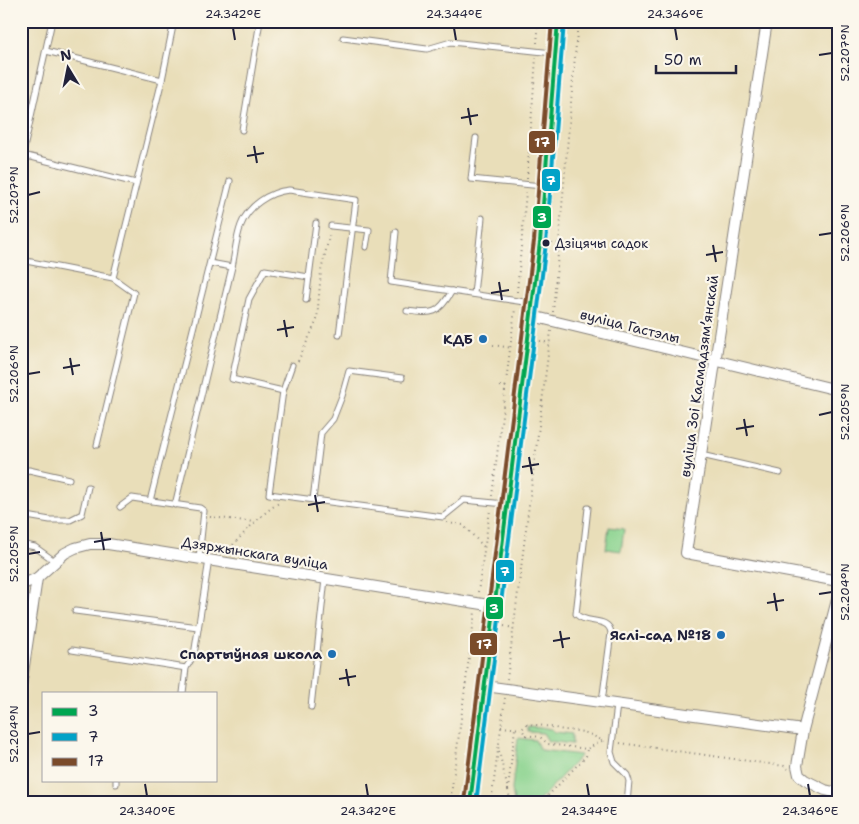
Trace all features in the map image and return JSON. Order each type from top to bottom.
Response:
[{"type":"main road","points":[[470,803],[533,310],[558,21]]},
{"type":"street","name":"вуліца Зоі Касмадзямʼянскай","points":[[767,21],[686,553],[838,581]]},
{"type":"street","name":"вуліца Гастэлы","points":[[533,310],[552,321],[838,390]]},
{"type":"street","name":"Дзяржынскага вуліца","points":[[21,585],[37,578],[65,553],[75,548],[90,544],[108,544],[495,606]]},
{"type":"street","points":[[21,686],[37,578]]},
{"type":"street","points":[[838,596],[804,730],[797,766],[799,775],[805,780],[825,790],[838,792]]},
{"type":"street","points":[[485,686],[804,730]]},
{"type":"lane","points":[[21,162],[52,21]]},
{"type":"lane","points":[[113,278],[162,80],[174,21]]},
{"type":"lane","points":[[242,130],[260,21]]},
{"type":"lane","points":[[342,38],[427,49],[451,42],[556,54]]},
{"type":"lane","points":[[46,51],[162,80]]},
{"type":"lane","points":[[476,138],[471,180],[545,186]]},
{"type":"lane","points":[[23,155],[136,183]]},
{"type":"lane","points":[[150,501],[230,181]]},
{"type":"lane","points":[[174,505],[241,225],[247,214],[269,195],[278,191],[298,191],[356,200],[338,335]]},
{"type":"lane","points":[[474,294],[482,218]]},
{"type":"lane","points":[[306,300],[316,223]]},
{"type":"lane","points":[[331,226],[368,230],[366,247]]},
{"type":"lane","points":[[396,232],[391,282],[516,300],[533,310]]},
{"type":"lane","points":[[21,260],[113,278],[134,292],[97,445]]},
{"type":"lane","points":[[210,263],[232,267]]},
{"type":"lane","points":[[283,391],[232,379],[249,299],[264,270],[309,277]]},
{"type":"lane","points":[[407,311],[430,314],[445,303],[452,291]]},
{"type":"lane","points":[[292,365],[283,391],[269,494],[443,517],[464,500],[508,504]]},
{"type":"lane","points":[[313,500],[321,433],[333,419],[349,371],[402,378]]},
{"type":"lane","points":[[701,455],[780,474]]},
{"type":"lane","points":[[21,472],[29,470],[69,480]]},
{"type":"lane","points":[[21,515],[50,520],[70,520],[82,514],[88,487]]},
{"type":"lane","points":[[120,507],[132,498],[200,508],[204,511],[203,516],[209,560],[194,655],[186,668],[183,692]]},
{"type":"lane","points":[[588,508],[576,614],[581,619],[603,622],[611,628],[612,633],[602,702]]},
{"type":"lane","points":[[21,544],[35,546],[56,563]]},
{"type":"lane","points":[[311,708],[325,578]]},
{"type":"lane","points":[[75,612],[198,627]]},
{"type":"lane","points":[[72,650],[186,668]]},
{"type":"lane","points":[[616,704],[612,758],[629,781],[627,803]]},
{"type":"path","points":[[450,803],[512,348],[527,185],[539,21]]},
{"type":"path","points":[[491,803],[552,321],[578,21]]},
{"type":"path","points":[[292,365],[297,362],[317,320],[321,271],[331,226]]},
{"type":"path","points":[[493,345],[512,348]]},
{"type":"path","points":[[209,560],[256,522],[264,512],[280,502]]},
{"type":"path","points":[[203,516],[256,522]]},
{"type":"path","points":[[444,523],[463,525],[484,547]]},
{"type":"path","points":[[522,729],[527,724],[553,727],[596,736],[602,741]]},
{"type":"path","points":[[501,727],[522,729]]},
{"type":"path","points":[[508,790],[515,728]]},
{"type":"path","points":[[522,729],[525,735],[540,737],[548,744],[586,749],[602,741],[612,742],[784,766],[791,775]]},
{"type":"path","points":[[498,749],[511,803]]},
{"type":"path","points":[[541,803],[586,756],[586,749]]},
{"type":"green space","points":[[609,527],[624,529],[621,551],[606,549]]},
{"type":"green space","points":[[528,727],[552,729],[555,732],[572,734],[572,744],[548,741],[543,733],[528,732]]},
{"type":"green space","points":[[518,738],[535,740],[540,750],[581,755],[537,803],[514,803],[512,789]]},
{"type":"transit line","name":"17","points":[[464,802],[534,241],[552,21]]},
{"type":"transit line","name":"3","points":[[470,803],[540,242],[558,21]]},
{"type":"transit line","name":"7","points":[[476,803],[546,243],[564,22]]},
{"type":"place","name":"Дзіцячы садок","points":[[546,243]]},
{"type":"place","name":"КДБ","points":[[483,339]]},
{"type":"place","name":"Яслі-сад №18","points":[[721,635]]},
{"type":"place","name":"Спартыўная школа","points":[[332,654]]}]
